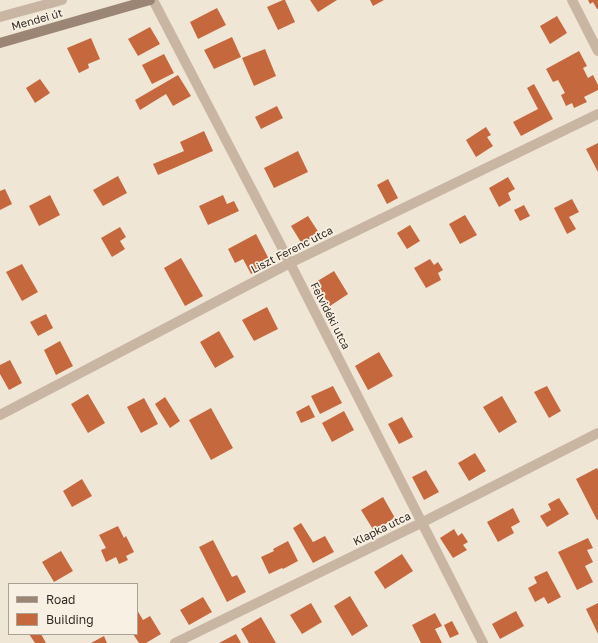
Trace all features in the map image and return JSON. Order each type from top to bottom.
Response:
[{"type":"main road","name":"Mendei út","points":[[0,43],[150,0]]},
{"type":"street","name":"Mendei út","points":[[0,17],[62,0]]},
{"type":"street","name":"Felvidéki utca","points":[[153,0],[290,263],[483,643]]},
{"type":"street","points":[[572,0],[598,51]]},
{"type":"street","name":"Liszt Ferenc utca","points":[[0,415],[290,263],[598,114]]},
{"type":"street","name":"Klapka utca","points":[[175,643],[421,523],[598,433]]},
{"type":"building","points":[[285,0],[295,22],[278,30],[267,7]]},
{"type":"building","points":[[310,0],[337,0],[318,12]]},
{"type":"building","points":[[370,0],[384,0],[373,6]]},
{"type":"building","points":[[588,0],[598,0],[598,9],[593,2],[590,4]]},
{"type":"building","points":[[217,8],[226,25],[198,39],[190,22]]},
{"type":"building","points":[[557,16],[567,33],[550,44],[540,26]]},
{"type":"building","points":[[150,27],[160,44],[138,56],[128,39]]},
{"type":"building","points":[[232,37],[241,57],[214,69],[204,50]]},
{"type":"building","points":[[91,38],[100,59],[88,64],[89,68],[79,73],[67,48]]},
{"type":"building","points":[[265,49],[276,76],[254,86],[242,58]]},
{"type":"building","points":[[579,51],[587,66],[583,68],[588,78],[593,75],[598,85],[598,90],[584,97],[587,102],[574,108],[572,103],[566,106],[561,95],[565,93],[558,80],[553,82],[546,69]]},
{"type":"building","points":[[164,54],[174,73],[152,84],[142,65]]},
{"type":"building","points":[[178,75],[191,96],[173,106],[166,94],[140,110],[135,100]]},
{"type":"building","points":[[40,79],[50,93],[35,103],[26,88]]},
{"type":"building","points":[[534,84],[553,119],[521,136],[513,122],[538,109],[527,88]]},
{"type":"building","points":[[277,106],[283,118],[261,129],[255,117]]},
{"type":"building","points":[[486,127],[491,135],[487,137],[493,146],[476,157],[466,140]]},
{"type":"building","points":[[204,131],[213,151],[158,175],[153,164],[184,151],[180,142]]},
{"type":"building","points":[[598,143],[598,172],[586,149]]},
{"type":"building","points":[[298,151],[308,172],[274,188],[264,168]]},
{"type":"building","points":[[118,176],[127,193],[103,206],[93,190]]},
{"type":"building","points":[[508,177],[515,189],[508,193],[511,200],[499,207],[489,188]]},
{"type":"building","points":[[388,179],[398,198],[387,204],[377,185]]},
{"type":"building","points":[[5,189],[12,204],[0,210],[0,191]]},
{"type":"building","points":[[50,195],[60,215],[39,226],[29,206]]},
{"type":"building","points":[[223,195],[227,204],[234,201],[239,211],[208,225],[199,206]]},
{"type":"building","points":[[572,199],[579,212],[569,217],[576,229],[567,234],[554,208]]},
{"type":"building","points":[[524,205],[530,216],[520,221],[514,210]]},
{"type":"building","points":[[465,215],[477,235],[460,244],[449,224]]},
{"type":"building","points":[[308,216],[319,233],[302,244],[291,226]]},
{"type":"building","points":[[410,225],[420,241],[407,249],[397,233]]},
{"type":"building","points":[[120,227],[126,237],[120,241],[125,249],[112,257],[101,238]]},
{"type":"building","points":[[256,234],[271,263],[251,274],[243,259],[235,263],[228,249]]},
{"type":"building","points":[[181,258],[203,296],[185,306],[164,268]]},
{"type":"building","points":[[430,259],[434,265],[438,262],[443,270],[438,273],[441,280],[426,288],[414,268]]},
{"type":"building","points":[[22,264],[38,292],[22,301],[6,272]]},
{"type":"building","points":[[334,271],[348,294],[330,306],[322,293],[317,296],[311,285]]},
{"type":"building","points":[[267,307],[278,329],[254,341],[242,320]]},
{"type":"building","points":[[46,314],[53,328],[38,336],[30,322]]},
{"type":"building","points":[[219,331],[234,357],[215,368],[200,342]]},
{"type":"building","points":[[60,341],[73,366],[56,375],[44,350]]},
{"type":"building","points":[[379,352],[393,376],[368,390],[355,366]]},
{"type":"building","points":[[10,360],[22,383],[9,390],[0,374],[0,365]]},
{"type":"building","points":[[333,386],[342,403],[320,414],[311,396]]},
{"type":"building","points":[[547,386],[561,411],[549,418],[534,392]]},
{"type":"building","points":[[88,394],[105,423],[88,433],[71,404]]},
{"type":"building","points":[[502,396],[517,422],[499,433],[483,407]]},
{"type":"building","points":[[165,397],[180,421],[170,428],[155,404]]},
{"type":"building","points":[[144,398],[158,424],[141,433],[127,407]]},
{"type":"building","points":[[309,405],[315,417],[301,423],[296,412]]},
{"type":"building","points":[[211,408],[233,448],[211,460],[189,420]]},
{"type":"building","points":[[344,411],[354,430],[332,442],[322,423]]},
{"type":"building","points":[[402,417],[413,437],[399,444],[388,424]]},
{"type":"building","points":[[475,453],[486,471],[469,481],[458,463]]},
{"type":"building","points":[[597,468],[598,519],[597,520],[576,479]]},
{"type":"building","points":[[426,470],[439,492],[424,500],[412,477]]},
{"type":"building","points":[[82,479],[92,496],[72,507],[63,491]]},
{"type":"building","points":[[383,497],[395,518],[374,531],[361,510]]},
{"type":"building","points":[[559,498],[569,514],[547,527],[540,516],[551,510],[548,504]]},
{"type":"building","points":[[513,508],[520,522],[511,527],[514,533],[498,542],[487,522]]},
{"type":"building","points":[[301,523],[313,542],[325,536],[334,552],[313,563],[293,528]]},
{"type":"building","points":[[118,526],[124,538],[126,536],[134,552],[126,556],[128,560],[119,564],[116,557],[106,562],[101,550],[106,548],[99,535]]},
{"type":"building","points":[[454,529],[458,536],[462,533],[468,542],[463,545],[467,550],[453,558],[440,538]]},
{"type":"building","points":[[588,538],[593,548],[587,550],[593,562],[585,566],[593,582],[577,590],[558,552]]},
{"type":"building","points":[[213,540],[232,577],[237,575],[246,592],[227,602],[199,547]]},
{"type":"building","points":[[288,541],[298,561],[269,574],[261,557],[274,551],[273,549]]},
{"type":"building","points":[[61,551],[73,571],[54,582],[42,562]]},
{"type":"building","points":[[402,554],[413,571],[385,589],[374,572]]},
{"type":"building","points":[[547,571],[561,597],[548,604],[544,597],[535,602],[528,588],[537,583],[534,577]]},
{"type":"building","points":[[350,596],[368,626],[352,636],[334,606]]},
{"type":"building","points":[[203,597],[212,612],[189,625],[180,610]]},
{"type":"building","points":[[311,603],[322,622],[302,634],[290,615]]},
{"type":"building","points":[[598,603],[598,634],[586,609]]},
{"type":"building","points":[[516,611],[524,626],[500,639],[492,624]]},
{"type":"building","points":[[138,612],[143,620],[150,616],[161,634],[146,643],[139,643],[134,635],[138,635]]},
{"type":"building","points":[[435,613],[442,626],[435,629],[442,643],[421,643],[412,625]]},
{"type":"building","points":[[261,617],[276,643],[249,643],[241,629]]},
{"type":"building","points":[[452,621],[459,634],[450,638],[444,625]]},
{"type":"building","points":[[236,634],[241,643],[219,643]]},
{"type":"building","points":[[30,635],[42,635],[46,643],[35,643]]},
{"type":"building","points":[[104,636],[107,643],[91,643]]}]
